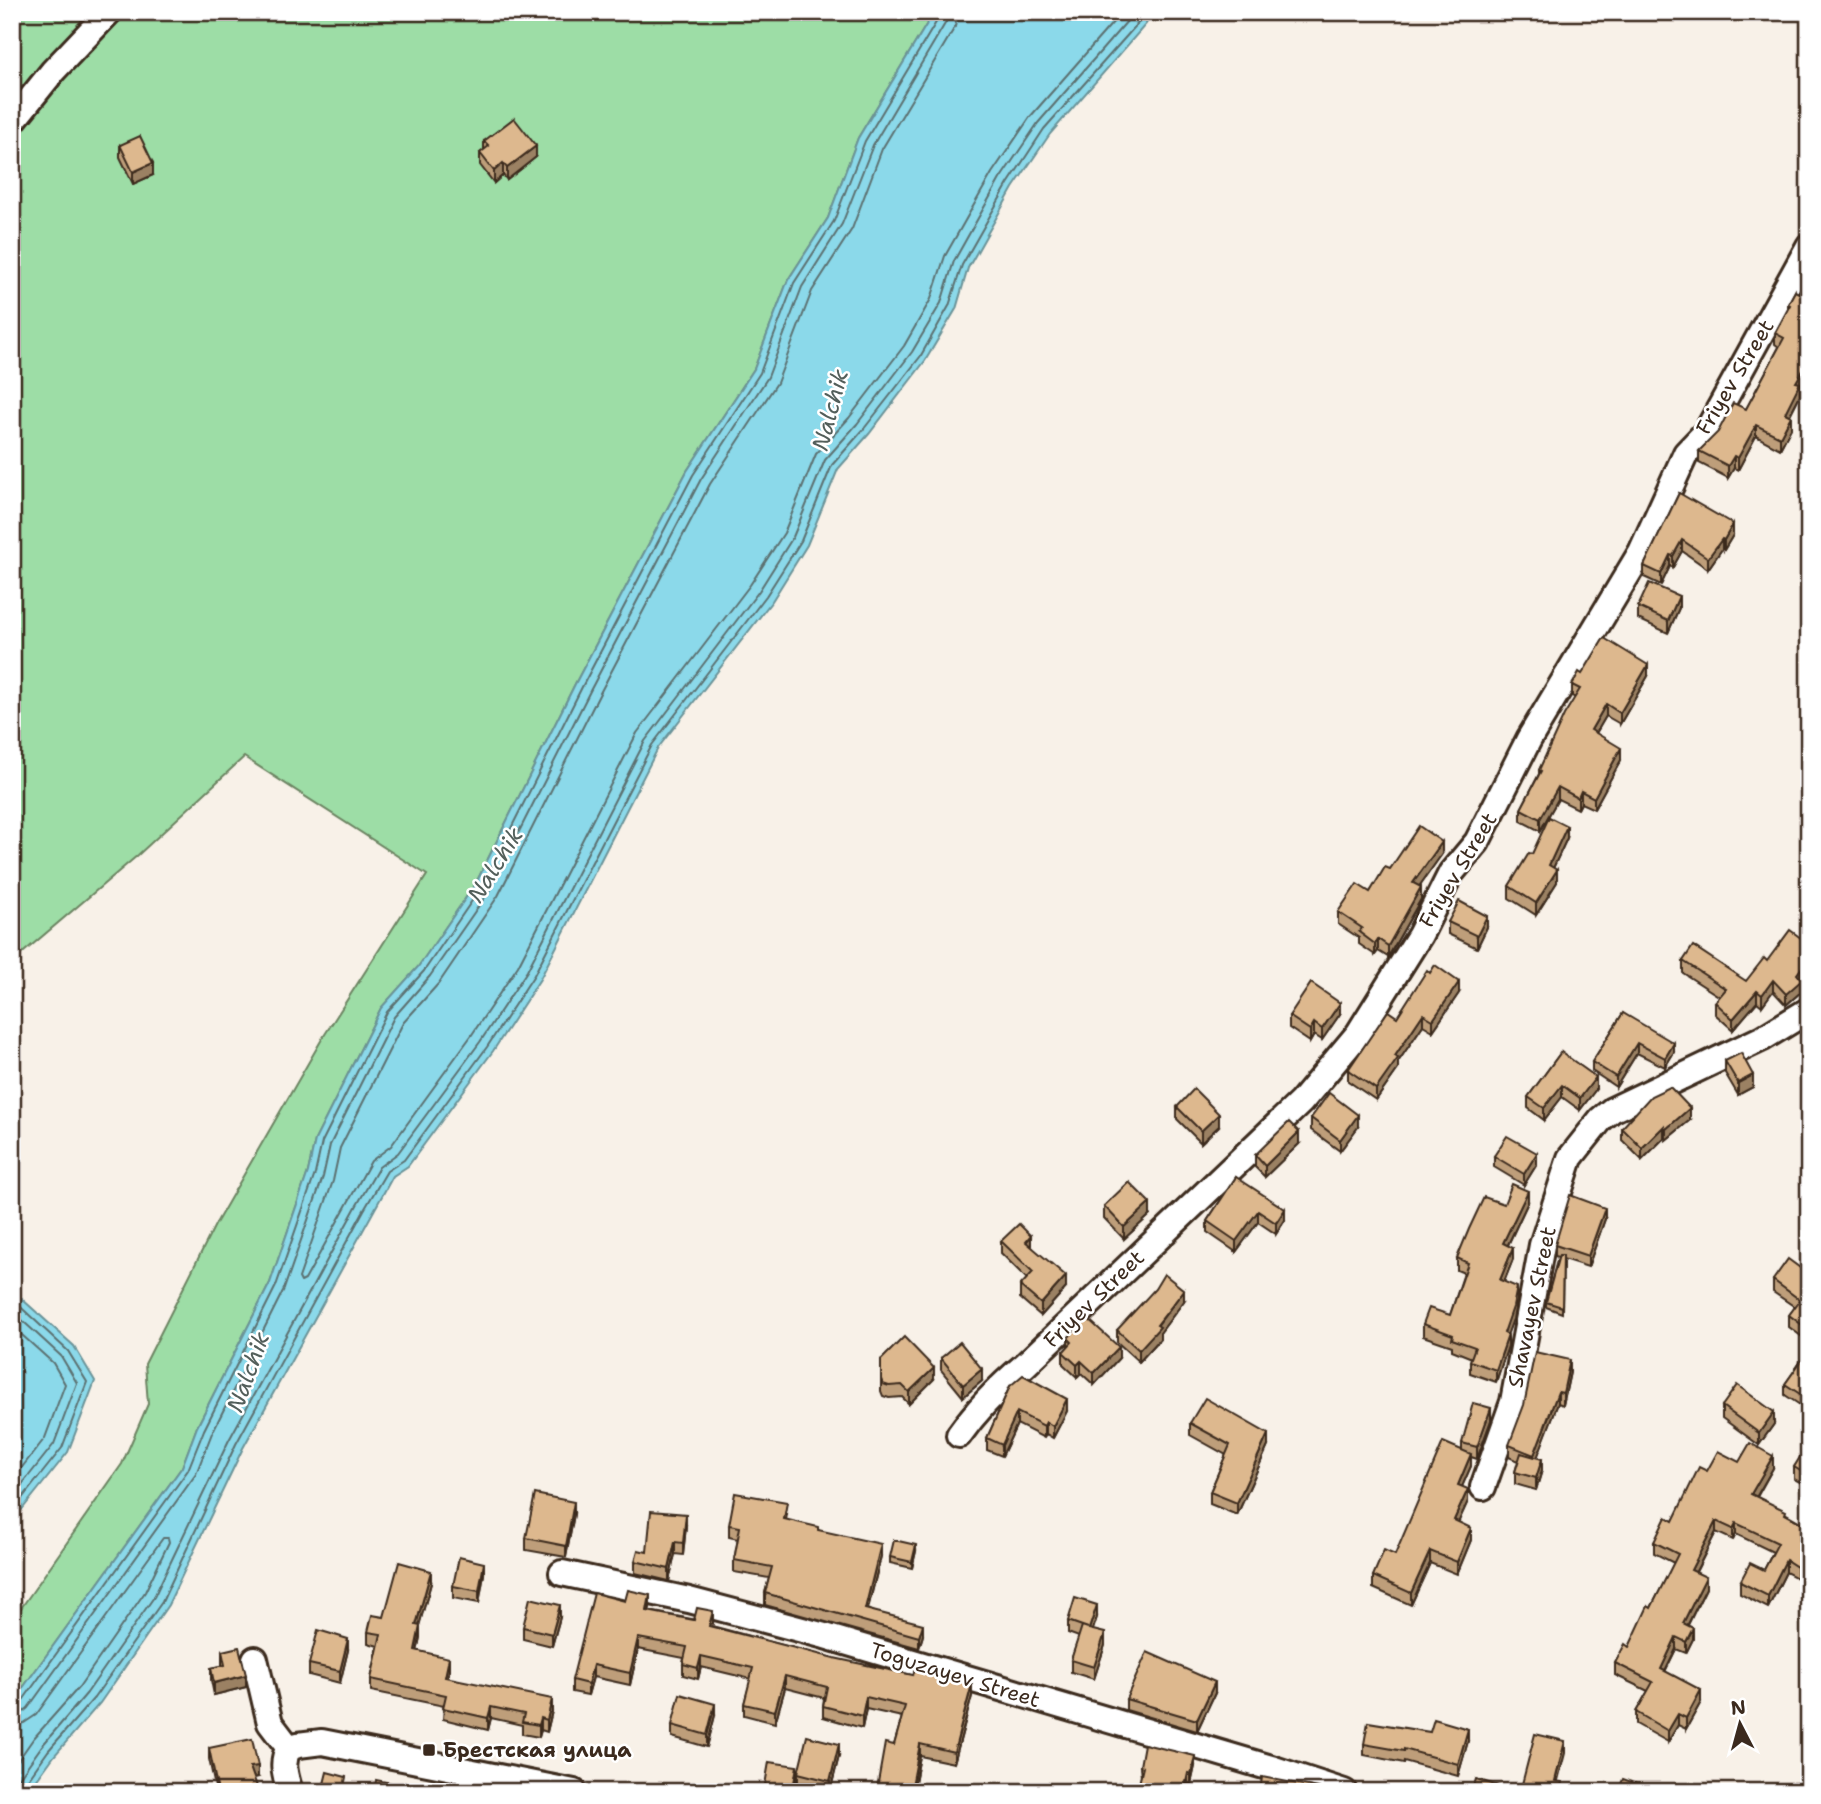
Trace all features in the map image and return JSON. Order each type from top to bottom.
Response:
[{"type":"street","points":[[12,122],[53,71],[109,12]]},
{"type":"street","name":"Friyev Street","points":[[959,1435],[978,1408],[998,1387],[1033,1357],[1301,1102],[1358,1034],[1420,936],[1451,873],[1477,842],[1529,738],[1641,552],[1686,453],[1707,431],[1809,246]]},
{"type":"street","name":"Shavayev Street","points":[[1483,1487],[1513,1402],[1542,1245],[1570,1158],[1583,1139],[1612,1110],[1763,1038],[1809,1010]]},
{"type":"street","name":"Toguzayev Street","points":[[562,1573],[689,1600],[825,1636],[1344,1792]]},
{"type":"street","points":[[255,1659],[270,1723],[289,1748]]},
{"type":"street","points":[[290,1792],[284,1768],[285,1754],[289,1748],[322,1742],[574,1792]]},
{"type":"green space","points":[[12,12],[934,12],[858,138],[828,218],[788,280],[754,369],[687,471],[575,684],[476,883],[418,967],[381,1008],[315,1140],[308,1172],[270,1283],[197,1427],[182,1467],[12,1703],[12,1621],[122,1464],[148,1404],[145,1364],[215,1225],[322,1039],[427,875],[244,757],[138,855],[12,962]]},
{"type":"water","name":"Nalchik","points":[[934,12],[1152,12],[1146,24],[1050,134],[1013,188],[968,268],[956,309],[925,361],[869,434],[838,469],[807,545],[772,601],[658,748],[540,979],[493,1051],[408,1166],[393,1176],[243,1448],[168,1605],[100,1703],[54,1756],[28,1792],[12,1792],[12,1703],[182,1467],[197,1427],[270,1283],[308,1172],[315,1140],[381,1008],[418,967],[476,883],[575,684],[687,471],[754,369],[788,280],[828,218],[858,138]]},
{"type":"water","points":[[12,1290],[74,1346],[95,1381],[68,1452],[12,1522]]},
{"type":"building","points":[[514,118],[536,146],[507,168],[503,163],[494,171],[480,153],[489,146],[484,141]]},
{"type":"building","points":[[140,136],[153,163],[133,172],[120,145]]},
{"type":"building","points":[[1795,291],[1806,297],[1809,292],[1809,360],[1796,382],[1800,383],[1785,413],[1791,416],[1780,437],[1756,425],[1738,458],[1734,456],[1728,466],[1699,451],[1718,432],[1733,403],[1746,409],[1784,338],[1775,333]]},
{"type":"building","points":[[1679,493],[1733,524],[1724,540],[1722,539],[1708,558],[1682,540],[1673,556],[1670,555],[1661,574],[1644,566]]},
{"type":"building","points":[[1649,583],[1679,596],[1668,621],[1638,607]]},
{"type":"building","points":[[1604,638],[1648,665],[1620,713],[1606,704],[1591,730],[1621,748],[1594,798],[1581,791],[1578,798],[1558,787],[1540,819],[1521,809],[1541,771],[1539,770],[1564,715],[1580,689],[1572,685]]},
{"type":"building","points":[[1549,817],[1567,826],[1549,865],[1557,870],[1536,903],[1509,886],[1529,853],[1532,854]]},
{"type":"building","points":[[1419,826],[1442,842],[1413,883],[1421,887],[1388,946],[1378,939],[1375,944],[1359,932],[1362,928],[1338,912],[1357,884],[1370,892],[1385,867],[1390,869]]},
{"type":"building","points":[[1459,901],[1487,916],[1477,936],[1448,922]]},
{"type":"building","points":[[1790,930],[1809,944],[1809,958],[1797,974],[1802,980],[1786,994],[1773,980],[1762,995],[1757,991],[1733,1019],[1715,1002],[1726,989],[1683,961],[1693,946],[1746,981],[1764,958],[1767,961]]},
{"type":"building","points":[[1435,965],[1459,982],[1433,1020],[1423,1014],[1395,1056],[1398,1058],[1376,1089],[1348,1070],[1388,1011],[1397,1017],[1427,970],[1430,973]]},
{"type":"building","points":[[1311,983],[1340,1003],[1322,1029],[1314,1023],[1310,1030],[1289,1016]]},
{"type":"building","points":[[1623,1013],[1674,1043],[1665,1058],[1637,1043],[1616,1077],[1592,1062]]},
{"type":"building","points":[[1561,1052],[1596,1077],[1580,1098],[1562,1085],[1544,1108],[1528,1097]]},
{"type":"building","points":[[1741,1053],[1753,1075],[1738,1083],[1725,1061]]},
{"type":"building","points":[[1670,1087],[1690,1108],[1666,1129],[1664,1126],[1642,1148],[1622,1128],[1651,1096]]},
{"type":"building","points":[[1194,1089],[1219,1114],[1201,1131],[1177,1107]]},
{"type":"building","points":[[1329,1093],[1358,1115],[1340,1140],[1311,1118]]},
{"type":"building","points":[[1289,1122],[1299,1132],[1265,1166],[1255,1155]]},
{"type":"building","points":[[1507,1136],[1537,1153],[1524,1174],[1494,1156]]},
{"type":"building","points":[[1236,1177],[1285,1209],[1276,1223],[1258,1211],[1236,1241],[1207,1221]]},
{"type":"building","points":[[1129,1182],[1150,1203],[1124,1227],[1104,1206]]},
{"type":"building","points":[[1512,1184],[1528,1191],[1503,1243],[1513,1248],[1500,1280],[1517,1287],[1504,1333],[1508,1335],[1496,1370],[1470,1361],[1475,1347],[1423,1324],[1429,1308],[1450,1315],[1468,1263],[1457,1258],[1484,1197],[1504,1204]]},
{"type":"building","points":[[1570,1195],[1605,1208],[1588,1256],[1555,1245]]},
{"type":"building","points":[[1019,1224],[1031,1236],[1026,1242],[1066,1276],[1041,1304],[1020,1286],[1033,1272],[1001,1241]]},
{"type":"building","points":[[1559,1255],[1563,1255],[1562,1307],[1546,1302]]},
{"type":"building","points":[[1788,1259],[1803,1270],[1809,1261],[1809,1330],[1789,1315],[1800,1300],[1773,1280]]},
{"type":"building","points":[[1164,1274],[1184,1290],[1157,1325],[1160,1327],[1139,1350],[1117,1330],[1155,1289]]},
{"type":"building","points":[[1086,1317],[1119,1347],[1094,1373],[1081,1361],[1077,1365],[1063,1352],[1072,1342],[1068,1338]]},
{"type":"building","points":[[904,1337],[934,1368],[909,1392],[902,1385],[883,1384],[881,1379],[881,1360]]},
{"type":"building","points":[[960,1342],[982,1369],[963,1385],[941,1358]]},
{"type":"building","points":[[1809,1350],[1809,1400],[1785,1384]]},
{"type":"building","points":[[1535,1352],[1570,1360],[1563,1393],[1558,1392],[1534,1455],[1509,1445],[1524,1405]]},
{"type":"building","points":[[1023,1375],[1067,1399],[1053,1426],[1046,1422],[1044,1426],[1017,1412],[1002,1445],[987,1438],[1010,1386]]},
{"type":"building","points":[[1737,1385],[1774,1412],[1759,1433],[1722,1406]]},
{"type":"building","points":[[1205,1398],[1268,1434],[1237,1503],[1210,1492],[1230,1445],[1190,1423]]},
{"type":"building","points":[[1473,1403],[1491,1408],[1477,1447],[1462,1443]]},
{"type":"building","points":[[1443,1442],[1471,1454],[1458,1485],[1468,1489],[1454,1520],[1471,1528],[1457,1562],[1430,1551],[1411,1593],[1373,1576],[1384,1550],[1395,1555]]},
{"type":"building","points":[[1750,1443],[1773,1456],[1751,1494],[1786,1511],[1785,1514],[1809,1527],[1809,1562],[1802,1558],[1797,1567],[1786,1560],[1768,1596],[1740,1582],[1750,1563],[1764,1570],[1778,1543],[1736,1523],[1733,1529],[1716,1521],[1691,1570],[1706,1577],[1683,1623],[1693,1628],[1686,1642],[1676,1637],[1661,1669],[1701,1690],[1686,1718],[1678,1714],[1668,1731],[1636,1712],[1653,1682],[1615,1663],[1625,1644],[1629,1647],[1648,1606],[1651,1608],[1678,1554],[1654,1542],[1666,1517],[1673,1521],[1699,1467],[1707,1471],[1718,1451],[1739,1462]]},
{"type":"building","points":[[1805,1449],[1809,1451],[1809,1476],[1794,1467]]},
{"type":"building","points":[[1521,1453],[1542,1459],[1536,1478],[1515,1472]]},
{"type":"building","points":[[735,1493],[787,1502],[784,1519],[818,1527],[818,1530],[881,1544],[865,1609],[923,1624],[919,1637],[765,1593],[772,1567],[734,1560],[740,1527],[729,1525]]},
{"type":"building","points":[[535,1494],[574,1502],[566,1546],[526,1538]]},
{"type":"building","points":[[651,1511],[686,1514],[683,1543],[675,1542],[669,1569],[635,1561],[638,1550],[647,1552]]},
{"type":"building","points":[[894,1540],[916,1545],[912,1562],[890,1557]]},
{"type":"building","points":[[459,1557],[484,1563],[479,1591],[453,1586]]},
{"type":"building","points":[[399,1562],[431,1571],[416,1625],[420,1626],[415,1650],[449,1658],[445,1677],[552,1699],[547,1720],[541,1718],[539,1725],[522,1722],[524,1714],[491,1707],[488,1718],[443,1708],[446,1695],[371,1679],[381,1634],[368,1632],[372,1615],[384,1617]]},
{"type":"building","points":[[628,1590],[650,1595],[647,1611],[694,1620],[697,1608],[713,1611],[709,1626],[834,1658],[913,1675],[915,1668],[972,1684],[954,1752],[920,1744],[912,1786],[904,1785],[904,1792],[871,1792],[871,1787],[877,1788],[885,1743],[894,1745],[905,1706],[866,1697],[862,1716],[823,1706],[827,1687],[785,1676],[775,1711],[744,1704],[753,1668],[701,1656],[698,1668],[683,1664],[687,1647],[638,1638],[630,1673],[593,1665],[588,1684],[572,1680],[594,1593],[625,1601]]},
{"type":"building","points":[[530,1598],[560,1605],[552,1634],[523,1627]]},
{"type":"building","points":[[1075,1598],[1097,1605],[1089,1629],[1105,1633],[1094,1667],[1071,1660],[1082,1626],[1088,1628],[1068,1621]]},
{"type":"building","points":[[318,1630],[348,1639],[340,1671],[309,1664]]},
{"type":"building","points":[[239,1647],[246,1675],[214,1683],[211,1668],[225,1665],[222,1651]]},
{"type":"building","points":[[1147,1652],[1215,1682],[1197,1720],[1126,1699]]},
{"type":"building","points":[[680,1694],[715,1704],[707,1735],[672,1725]]},
{"type":"building","points":[[1434,1719],[1468,1729],[1458,1764],[1404,1749],[1364,1744],[1368,1722],[1430,1732]]},
{"type":"building","points":[[1535,1734],[1565,1741],[1555,1781],[1562,1782],[1560,1792],[1520,1792]]},
{"type":"building","points":[[807,1736],[839,1744],[830,1781],[798,1773]]},
{"type":"building","points":[[252,1739],[258,1766],[250,1767],[259,1792],[204,1792],[217,1787],[209,1748]]},
{"type":"building","points":[[1144,1744],[1195,1756],[1184,1792],[1137,1792],[1143,1767],[1140,1766]]},
{"type":"building","points":[[769,1762],[797,1766],[793,1789],[765,1785]]},
{"type":"building","points":[[327,1772],[346,1777],[345,1792],[322,1792]]},
{"type":"building","points":[[1262,1777],[1319,1788],[1318,1792],[1260,1792]]},
{"type":"building","points":[[1476,1779],[1518,1792],[1472,1792]]},
{"type":"building","points":[[1623,1779],[1637,1784],[1634,1792],[1618,1792]]},
{"type":"building","points":[[376,1780],[406,1786],[405,1789],[421,1792],[374,1792]]},
{"type":"place","name":"Брестская улица","points":[[429,1750]]}]
